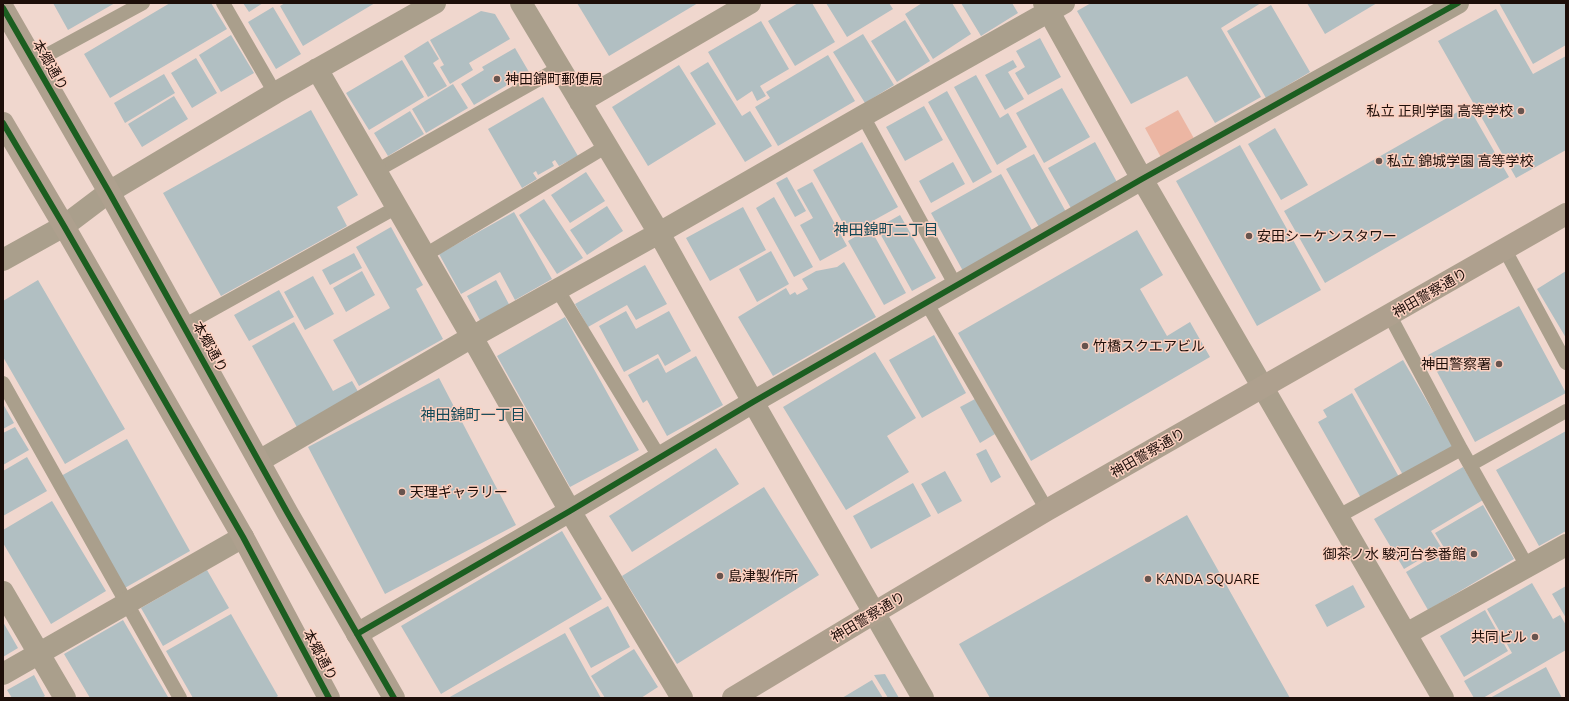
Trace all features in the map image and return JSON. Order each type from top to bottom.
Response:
[{"type":"main road","name":"本郷通り","points":[[3,8],[185,326],[394,698]]},
{"type":"main road","name":"本郷通り","points":[[3,122],[243,537],[329,698]]},
{"type":"main road","name":"神田警察通り","points":[[734,698],[1047,510],[1263,386],[1390,316],[1566,214]]},
{"type":"street","points":[[3,260],[64,226],[109,192],[275,93],[435,3]]},
{"type":"street","points":[[521,3],[659,232],[753,402],[923,698]]},
{"type":"street","points":[[580,102],[750,3]]},
{"type":"street","points":[[357,634],[926,302],[1142,179],[1458,3]]},
{"type":"street","points":[[260,461],[472,337],[659,232],[1052,6],[1142,179],[1443,698]]},
{"type":"street","points":[[317,69],[472,337],[570,511],[682,698]]},
{"type":"street","points":[[3,674],[243,537]]},
{"type":"street","points":[[1406,634],[1566,545]]},
{"type":"street","points":[[3,592],[65,698]]},
{"type":"lane","points":[[34,62],[143,3]]},
{"type":"lane","points":[[223,3],[275,93]]},
{"type":"lane","points":[[376,171],[559,68]]},
{"type":"lane","points":[[862,116],[956,286]]},
{"type":"lane","points":[[424,255],[607,146]]},
{"type":"lane","points":[[185,326],[397,207]]},
{"type":"lane","points":[[1505,250],[1566,363]]},
{"type":"lane","points":[[557,289],[660,458]]},
{"type":"lane","points":[[926,302],[1047,510]]},
{"type":"lane","points":[[1390,316],[1461,449],[1527,566]]},
{"type":"lane","points":[[3,383],[180,698]]},
{"type":"lane","points":[[1470,465],[1566,411]]},
{"type":"lane","points":[[1337,517],[1461,449]]},
{"type":"shaded area","points":[[1178,110],[1196,142],[1163,161],[1145,128]]},
{"type":"building","points":[[53,3],[115,3],[68,30]]},
{"type":"building","points":[[170,3],[211,3],[227,29],[110,98],[84,54]]},
{"type":"building","points":[[243,3],[263,3],[249,12]]},
{"type":"building","points":[[285,3],[375,3],[303,46],[280,6]]},
{"type":"building","points":[[577,3],[698,3],[609,56]]},
{"type":"building","points":[[798,3],[812,3],[835,42],[795,66],[768,21]]},
{"type":"building","points":[[826,3],[889,3],[893,9],[847,37]]},
{"type":"building","points":[[922,3],[952,3],[971,34],[933,59],[905,14]]},
{"type":"building","points":[[961,3],[1012,3],[1018,13],[981,36]]},
{"type":"building","points":[[1091,3],[1261,3],[1221,28],[1261,97],[1215,123],[1187,76],[1131,104],[1077,11]]},
{"type":"building","points":[[1307,3],[1377,3],[1325,34]]},
{"type":"building","points":[[1499,3],[1566,3],[1566,45],[1533,64]]},
{"type":"building","points":[[1271,5],[1310,72],[1266,98],[1227,31]]},
{"type":"building","points":[[273,7],[301,54],[276,69],[248,22]]},
{"type":"building","name":"私立 正則学園 高等学校","points":[[1496,9],[1533,74],[1566,56],[1566,150],[1516,178],[1438,41]]},
{"type":"building","points":[[481,11],[495,14],[510,39],[469,63],[473,70],[450,84],[440,67],[444,65],[430,40]]},
{"type":"building","points":[[905,20],[930,61],[897,82],[871,41]]},
{"type":"building","points":[[761,21],[789,69],[760,86],[766,96],[757,101],[752,91],[737,101],[708,52]]},
{"type":"building","points":[[863,34],[894,85],[865,103],[833,52]]},
{"type":"building","points":[[231,35],[254,73],[221,92],[199,55]]},
{"type":"building","points":[[1040,38],[1061,77],[1028,95],[1015,73],[1025,67],[1016,51]]},
{"type":"building","points":[[428,41],[439,59],[433,63],[447,86],[428,97],[404,56]]},
{"type":"building","points":[[515,48],[529,72],[474,105],[461,84],[484,70],[482,67]]},
{"type":"building","points":[[828,55],[855,101],[778,146],[755,107],[770,98],[766,92]]},
{"type":"building","points":[[196,58],[217,93],[192,108],[171,73]]},
{"type":"building","points":[[402,60],[424,97],[369,130],[346,93]]},
{"type":"building","points":[[1013,60],[1017,67],[1008,72],[1024,99],[1005,110],[985,75]]},
{"type":"building","points":[[708,62],[742,116],[750,111],[772,146],[745,162],[690,73]]},
{"type":"building","points":[[679,65],[716,124],[648,166],[612,107]]},
{"type":"building","points":[[164,74],[175,93],[125,123],[114,103]]},
{"type":"building","points":[[976,75],[1000,118],[1008,113],[1027,147],[997,165],[954,87]]},
{"type":"building","points":[[453,84],[468,108],[426,133],[412,109]]},
{"type":"building","points":[[1062,88],[1090,137],[1044,163],[1016,113]]},
{"type":"building","points":[[947,91],[992,172],[973,183],[928,102]]},
{"type":"building","points":[[174,96],[188,119],[142,147],[128,124]]},
{"type":"building","points":[[543,97],[578,156],[559,166],[555,160],[552,162],[554,166],[538,175],[536,171],[533,173],[537,179],[522,188],[488,129]]},
{"type":"building","points":[[924,106],[943,140],[905,161],[886,127]]},
{"type":"building","points":[[1468,106],[1509,177],[1325,283],[1284,211]]},
{"type":"building","points":[[311,110],[358,195],[337,207],[347,226],[221,296],[163,193]]},
{"type":"building","points":[[410,111],[424,134],[388,156],[374,133]]},
{"type":"building","points":[[1275,128],[1308,185],[1281,200],[1248,144]]},
{"type":"building","points":[[862,142],[898,207],[849,234],[813,170]]},
{"type":"building","points":[[1095,142],[1118,184],[1072,210],[1048,168]]},
{"type":"building","name":"安田シーケンスタワー","points":[[1240,145],[1321,290],[1257,326],[1176,181]]},
{"type":"building","points":[[1034,154],[1066,212],[1039,227],[1006,169]]},
{"type":"building","points":[[953,162],[965,184],[931,203],[919,181]]},
{"type":"building","points":[[586,172],[605,201],[570,223],[551,195]]},
{"type":"building","points":[[1001,174],[1033,232],[963,271],[931,213]]},
{"type":"building","points":[[787,177],[806,211],[795,217],[776,183]]},
{"type":"building","points":[[812,182],[847,246],[820,261],[800,225],[813,218],[797,190]]},
{"type":"building","points":[[774,197],[813,267],[794,277],[756,208]]},
{"type":"building","points":[[544,199],[583,258],[557,274],[519,215]]},
{"type":"building","points":[[607,206],[623,231],[587,255],[570,230]]},
{"type":"building","points":[[743,207],[766,250],[710,281],[686,238]]},
{"type":"building","points":[[514,212],[552,279],[515,300],[500,272],[461,294],[439,254]]},
{"type":"building","points":[[900,215],[936,278],[912,291],[877,228]]},
{"type":"building","points":[[391,227],[423,285],[416,289],[443,339],[359,386],[333,340],[390,308],[356,247]]},
{"type":"building","points":[[870,228],[906,293],[884,305],[848,241]]},
{"type":"building","name":"竹橋スクエアビル","points":[[1137,230],[1163,275],[1140,289],[1167,336],[1190,322],[1210,357],[1031,461],[958,333]]},
{"type":"building","points":[[771,251],[789,284],[757,302],[739,269]]},
{"type":"building","points":[[354,253],[362,268],[330,285],[322,270]]},
{"type":"building","points":[[844,262],[876,317],[773,376],[738,317],[786,288],[790,295],[795,292],[797,295],[808,289],[802,279],[816,271],[837,267]]},
{"type":"building","points":[[645,265],[667,304],[636,320],[627,305],[588,327],[575,304]]},
{"type":"building","points":[[362,271],[375,295],[346,312],[333,288]]},
{"type":"building","points":[[1566,271],[1566,338],[1537,289]]},
{"type":"building","points":[[313,276],[334,314],[305,330],[284,292]]},
{"type":"building","points":[[38,280],[125,429],[65,464],[3,357],[3,301]]},
{"type":"building","points":[[496,280],[511,308],[482,324],[467,296]]},
{"type":"building","points":[[279,290],[294,317],[249,341],[234,315]]},
{"type":"building","points":[[1519,306],[1566,393],[1475,442],[1428,355]]},
{"type":"building","points":[[626,311],[636,329],[669,311],[691,351],[665,366],[658,354],[624,372],[599,326]]},
{"type":"building","points":[[565,317],[639,450],[570,487],[497,356]]},
{"type":"building","points":[[294,322],[333,391],[352,381],[360,395],[298,429],[252,346]]},
{"type":"building","points":[[934,335],[966,393],[922,418],[889,360]]},
{"type":"building","points":[[875,352],[916,418],[887,436],[909,472],[846,510],[783,407]]},
{"type":"building","points":[[696,356],[723,405],[667,436],[647,400],[643,403],[628,375],[658,358],[666,373]]},
{"type":"building","points":[[1403,360],[1453,446],[1403,475],[1354,389]]},
{"type":"building","points":[[439,378],[516,525],[385,594],[308,447]]},
{"type":"building","points":[[1352,393],[1399,477],[1361,498],[1318,422],[1327,417],[1323,410]]},
{"type":"building","points":[[975,399],[995,434],[980,443],[960,407]]},
{"type":"building","points":[[3,404],[14,423],[3,429]]},
{"type":"building","points":[[15,427],[29,450],[3,465],[3,433]]},
{"type":"building","points":[[1566,431],[1566,531],[1539,546],[1496,470]]},
{"type":"building","points":[[127,439],[190,551],[123,589],[61,476]]},
{"type":"building","points":[[716,448],[739,484],[632,552],[609,516]]},
{"type":"building","points":[[986,449],[1001,477],[991,483],[976,454]]},
{"type":"building","points":[[27,457],[47,491],[3,516],[3,471]]},
{"type":"building","points":[[1463,467],[1483,500],[1431,531],[1441,547],[1404,569],[1374,519]]},
{"type":"building","points":[[945,471],[962,501],[938,514],[921,484]]},
{"type":"building","points":[[913,483],[931,516],[871,549],[853,516]]},
{"type":"building","name":"島津製作所","points":[[764,487],[819,575],[677,664],[622,576]]},
{"type":"building","points":[[52,501],[106,591],[51,624],[3,543],[3,530]]},
{"type":"building","name":"御茶ノ水 駿河台参番館","points":[[1483,505],[1514,559],[1428,610],[1406,572],[1445,549],[1435,533]]},
{"type":"building","name":"KANDA SQUARE","points":[[1187,515],[1290,698],[990,698],[959,644]]},
{"type":"building","points":[[562,531],[602,599],[441,694],[401,626]]},
{"type":"building","points":[[207,570],[229,608],[163,646],[141,608]]},
{"type":"building","name":"共同ビル","points":[[1532,583],[1553,619],[1560,615],[1566,625],[1566,650],[1483,698],[1474,698],[1464,681],[1512,653],[1487,609]]},
{"type":"building","points":[[1353,585],[1365,607],[1327,627],[1315,605]]},
{"type":"building","points":[[1566,586],[1566,618],[1552,594]]},
{"type":"building","points":[[608,606],[630,647],[591,668],[569,628]]},
{"type":"building","points":[[1485,610],[1508,651],[1464,677],[1440,636]]},
{"type":"building","points":[[231,614],[278,696],[275,698],[193,698],[166,651]]},
{"type":"building","points":[[123,620],[168,697],[167,698],[90,698],[64,654]]},
{"type":"building","points":[[3,622],[18,648],[3,657]]},
{"type":"building","points":[[565,633],[601,698],[448,698]]},
{"type":"building","points":[[634,649],[658,687],[641,698],[605,698],[591,676]]},
{"type":"building","points":[[1546,667],[1562,698],[1490,698]]},
{"type":"building","points":[[885,674],[899,698],[888,698],[874,675]]},
{"type":"building","points":[[34,675],[45,696],[42,698],[12,698],[7,690]]},
{"type":"building","points":[[872,680],[883,698],[842,698]]},
{"type":"cycle path","points":[[357,634],[570,511],[753,402],[1142,179],[1458,3]]},
{"type":"cycle path","points":[[3,8],[109,192],[287,512],[394,698]]},
{"type":"cycle path","points":[[3,123],[243,537],[329,698]]},
{"type":"place","name":"神田錦町郵便局","points":[[497,79]]},
{"type":"place","name":"私立 正則学園 高等学校","points":[[1521,111]]},
{"type":"place","name":"私立 錦城学園 高等学校","points":[[1379,161]]},
{"type":"place","name":"安田シーケンスタワー","points":[[1249,236]]},
{"type":"place","name":"竹橋スクエアビル","points":[[1085,346]]},
{"type":"place","name":"神田警察署","points":[[1499,364]]},
{"type":"place","name":"天理ギャラリー","points":[[402,492]]},
{"type":"place","name":"御茶ノ水 駿河台参番館","points":[[1474,554]]},
{"type":"place","name":"島津製作所","points":[[720,576]]},
{"type":"place","name":"KANDA SQUARE","points":[[1148,579]]},
{"type":"place","name":"共同ビル","points":[[1535,637]]},
{"type":"district","name":"神田錦町二丁目","points":[[886,230]]},
{"type":"district","name":"神田錦町一丁目","points":[[473,415]]}]
